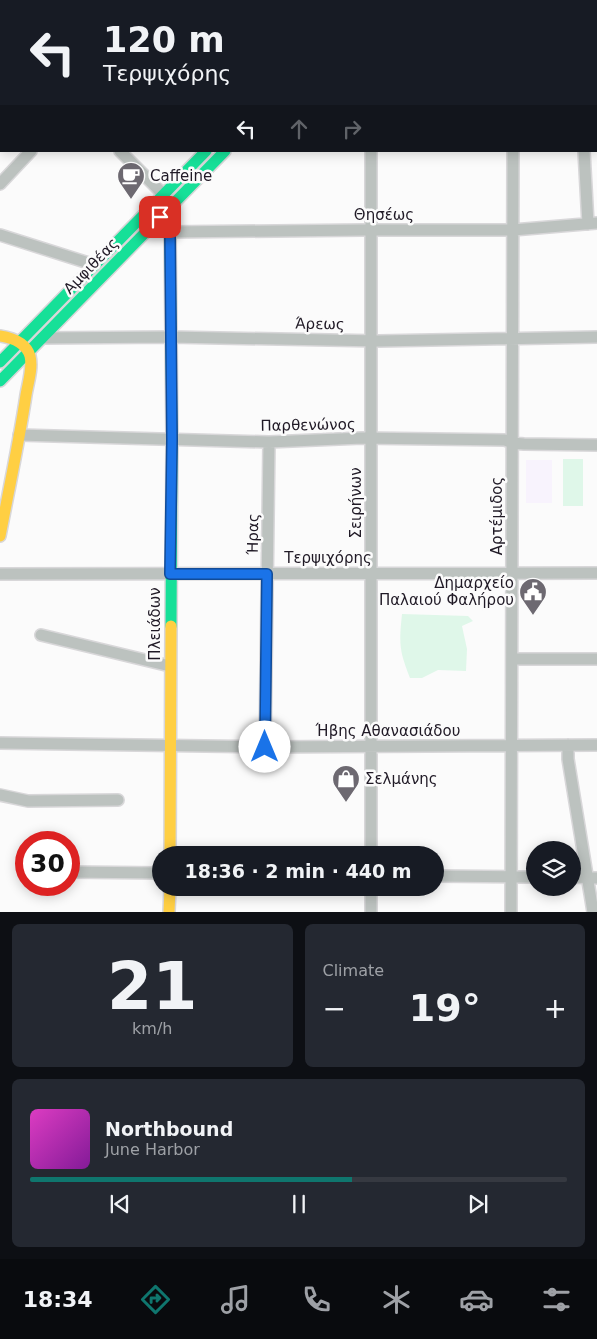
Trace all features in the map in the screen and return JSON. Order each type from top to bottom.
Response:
[{"type":"street","points":[[0,184],[30,152]]},
{"type":"street","points":[[121,152],[164,195]]},
{"type":"street","name":"Αμφιθέας","points":[[0,362],[205,152]]},
{"type":"street","name":"Αμφιθέας","points":[[0,380],[223,152]]},
{"type":"street","name":"Σειρήνων","points":[[371,152],[371,846]]},
{"type":"street","name":"Αρτέμιδος","points":[[511,912],[513,152]]},
{"type":"street","points":[[584,152],[592,224]]},
{"type":"street","points":[[160,217],[170,232]]},
{"type":"street","name":"Θησέως","points":[[170,232],[513,230],[592,224]]},
{"type":"street","name":"Πλειάδων","points":[[170,232],[172,440],[170,846]]},
{"type":"street","points":[[0,235],[94,265]]},
{"type":"street","points":[[0,336],[9,337],[20,342],[28,352],[31,362],[0,536]]},
{"type":"street","name":"Άρεως","points":[[42,338],[171,336],[371,341],[597,336]]},
{"type":"street","name":"Παρθενώνος","points":[[19,436],[269,442],[371,438],[505,440],[512,443],[597,445]]},
{"type":"street","name":"Ήρας","points":[[265,747],[269,442]]},
{"type":"street","name":"Τερψιχόρης","points":[[0,574],[597,573]]},
{"type":"street","points":[[41,635],[170,666]]},
{"type":"street","points":[[512,658],[597,659]]},
{"type":"street","name":"Ήβης Αθανασιάδου","points":[[0,743],[170,744],[265,747],[597,745]]},
{"type":"street","points":[[568,745],[568,760],[592,877],[593,912]]},
{"type":"street","points":[[0,795],[35,801],[118,800]]},
{"type":"street","points":[[80,872],[152,873]]},
{"type":"street","points":[[444,876],[526,877]]},
{"type":"street","points":[[169,912],[170,896]]},
{"type":"street","points":[[371,896],[371,912]]},
{"type":"shaded area","points":[[526,460],[552,460],[552,503],[526,503]]},
{"type":"green space","points":[[563,459],[583,459],[583,506],[563,506]]},
{"type":"green space","points":[[402,614],[468,616],[473,621],[462,626],[467,649],[466,671],[438,670],[422,678],[410,678],[401,647]]},
{"type":"traffic: fast","points":[[0,362],[205,152]]},
{"type":"traffic: fast","points":[[0,381],[224,152]]},
{"type":"traffic: fast","points":[[161,217],[170,232],[171,626]]},
{"type":"traffic: slow","points":[[0,336],[10,338],[22,344],[28,351],[31,365],[0,536]]},
{"type":"traffic: slow","points":[[170,846],[171,626]]},
{"type":"traffic: slow","points":[[169,912],[170,896]]},
{"type":"place","name":"Caffeine","points":[[131,200]]},
{"type":"place","name":"Δημαρχείο Παλαιού Φαλήρου","points":[[533,616]]},
{"type":"place","name":"Σελμάνης","points":[[346,803]]},
{"type":"route","points":[[160,217],[170,232],[172,440],[170,574],[267,574],[265,747]]}]
